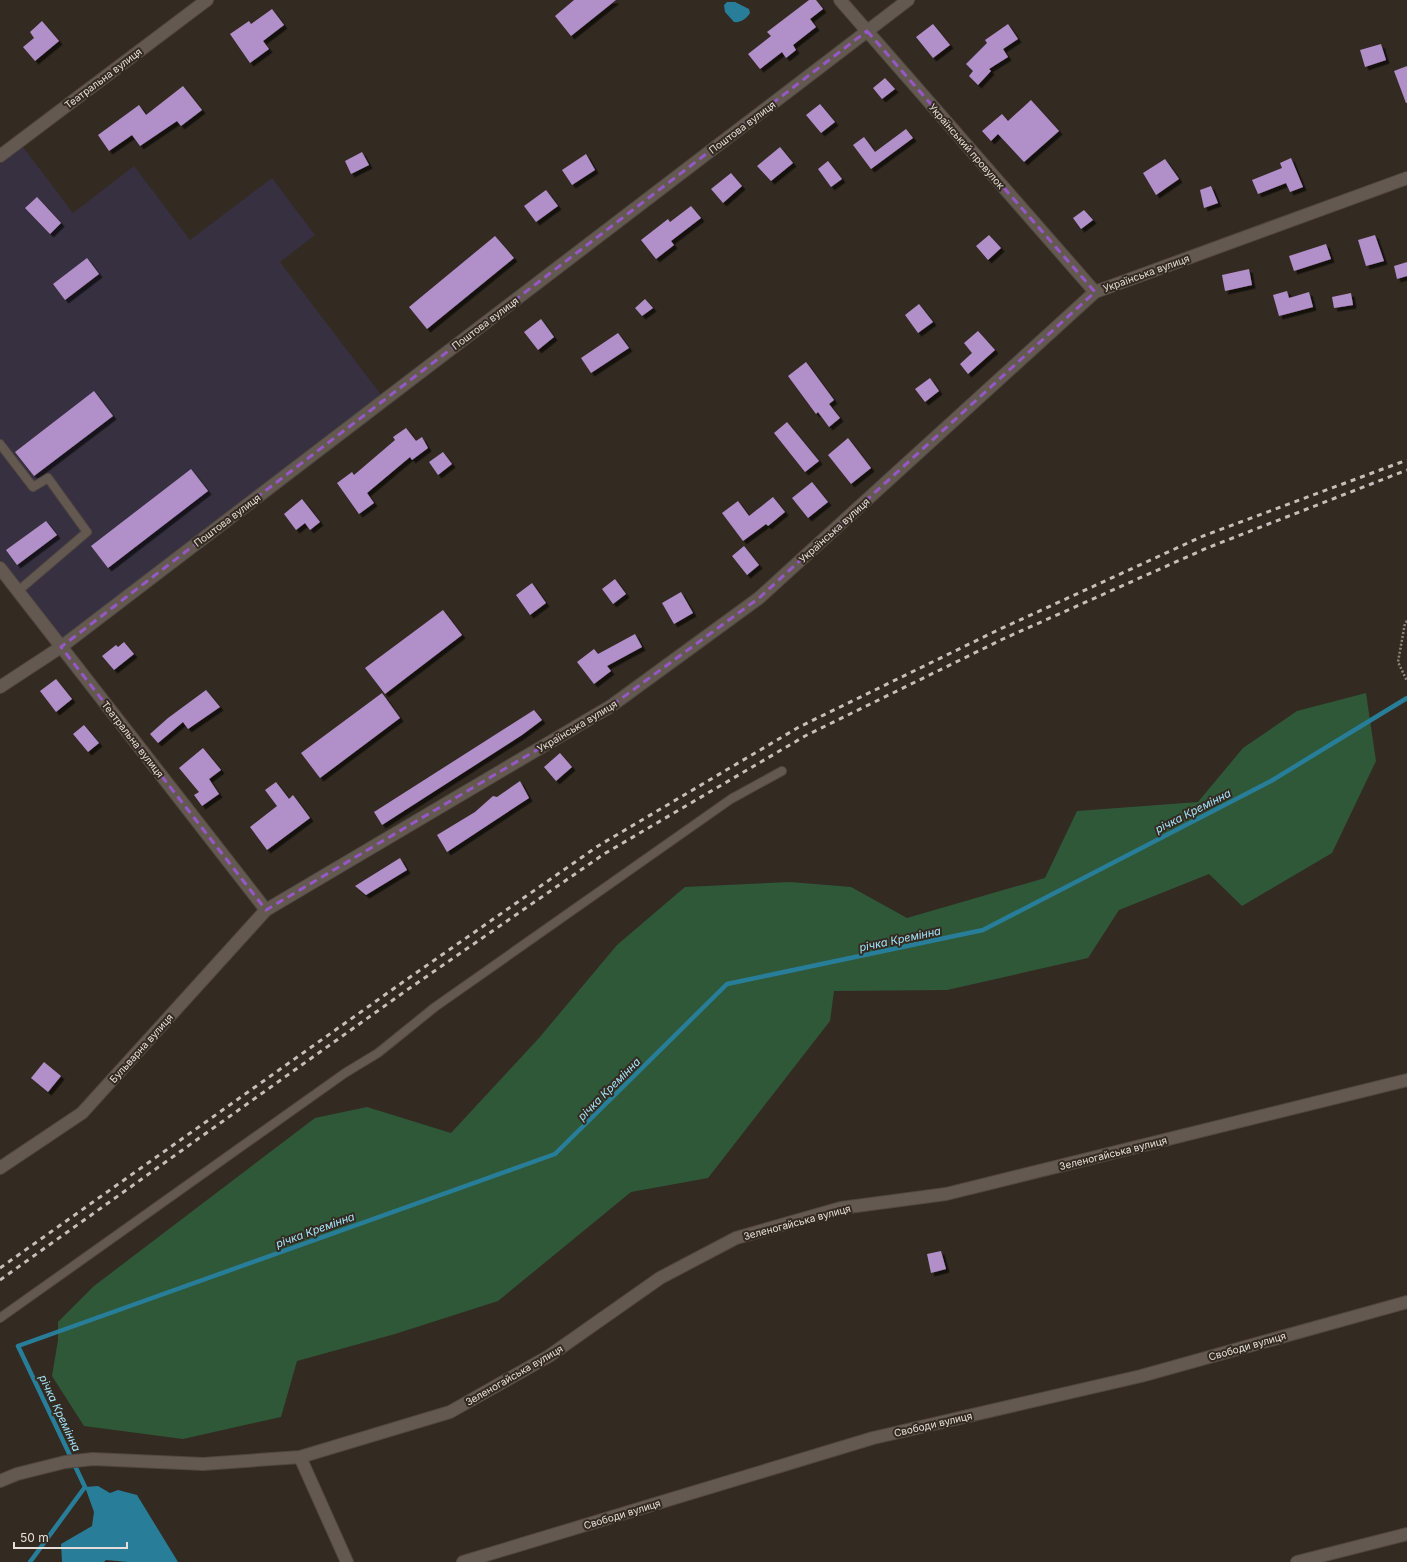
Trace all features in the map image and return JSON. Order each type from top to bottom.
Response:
[{"type":"street","name":"Театральна вулиця","points":[[0,156],[207,0]]},
{"type":"street","name":"Український провулок","points":[[840,0],[1095,292]]},
{"type":"street","name":"Поштова вулиця","points":[[0,687],[62,647],[908,0]]},
{"type":"street","name":"Українська вулиця","points":[[266,910],[611,706],[759,598],[1095,292],[1407,178]]},
{"type":"street","name":"Театральна вулиця","points":[[0,568],[266,910]]},
{"type":"street","name":"Бульварна вулиця","points":[[0,1168],[82,1113],[266,910]]},
{"type":"street","name":"Зеленогайська вулиця","points":[[0,1481],[17,1474],[65,1462],[93,1459],[203,1464],[300,1458],[450,1412],[548,1356],[660,1278],[736,1238],[841,1208],[946,1194],[1407,1080]]},
{"type":"street","name":"Свободи вулиця","points":[[463,1562],[872,1438],[1141,1376],[1407,1302]]},
{"type":"street","points":[[300,1458],[347,1562]]},
{"type":"street","points":[[1297,1562],[1407,1534]]},
{"type":"lane","points":[[0,444],[34,487],[48,478],[87,532],[18,591]]},
{"type":"lane","points":[[0,1318],[344,1073],[378,1053],[435,1007],[731,799],[782,771]]},
{"type":"path","points":[[1407,621],[1405,623],[1398,662],[1407,681]]},
{"type":"highlighted area","points":[[867,31],[1095,292],[759,598],[611,706],[266,910],[61,647]]},
{"type":"shaded area","points":[[23,147],[73,213],[134,166],[190,240],[272,178],[315,235],[280,262],[382,396],[62,640],[0,560],[0,164]]},
{"type":"green space","points":[[1366,693],[1376,761],[1332,853],[1242,906],[1209,874],[1119,910],[1088,958],[947,990],[834,991],[830,1021],[708,1178],[631,1192],[498,1301],[395,1334],[297,1361],[281,1417],[183,1439],[84,1426],[52,1376],[58,1340],[58,1322],[94,1286],[315,1118],[367,1107],[451,1133],[539,1038],[617,945],[685,887],[790,882],[851,887],[907,918],[1045,878],[1077,811],[1198,802],[1243,748],[1297,711]]},
{"type":"water","points":[[727,2],[735,2],[749,9],[750,13],[744,20],[734,22],[725,12],[724,5]]},
{"type":"water","points":[[98,1486],[110,1493],[118,1490],[137,1495],[178,1562],[128,1562],[106,1560],[104,1562],[62,1562],[61,1544],[92,1526],[94,1512],[85,1487]]},
{"type":"building","points":[[574,0],[616,0],[571,36],[555,16]]},
{"type":"building","points":[[809,0],[816,0],[823,9],[810,19],[816,27],[793,45],[796,50],[786,58],[782,52],[760,69],[748,54],[771,36],[767,32]]},
{"type":"building","points":[[272,9],[284,25],[263,41],[269,49],[250,63],[230,34],[249,21],[251,24]]},
{"type":"building","points":[[42,21],[59,41],[35,61],[23,47],[34,38],[30,32]]},
{"type":"building","points":[[933,24],[950,45],[933,58],[916,37]]},
{"type":"building","points":[[1008,24],[1018,39],[1003,49],[1008,57],[989,69],[991,71],[978,85],[969,76],[973,71],[966,64],[987,43],[985,40]]},
{"type":"building","points":[[1381,44],[1386,60],[1365,67],[1360,50]]},
{"type":"building","points":[[1407,66],[1407,103],[1406,103],[1394,71]]},
{"type":"building","points":[[885,78],[895,89],[882,99],[873,88]]},
{"type":"building","points":[[183,86],[202,110],[181,126],[177,121],[140,146],[132,135],[109,151],[98,135],[139,105],[146,115]]},
{"type":"building","points":[[1031,100],[1059,131],[1024,162],[998,134],[991,141],[982,131],[1002,114],[1008,121]]},
{"type":"building","points":[[820,104],[835,122],[821,133],[806,115]]},
{"type":"building","points":[[906,129],[913,138],[871,169],[853,145],[864,137],[875,152]]},
{"type":"building","points":[[780,147],[793,163],[771,181],[757,166]]},
{"type":"building","points":[[362,152],[369,165],[351,174],[345,161]]},
{"type":"building","points":[[586,154],[595,170],[572,185],[562,170]]},
{"type":"building","points":[[1291,158],[1303,187],[1290,192],[1286,183],[1258,194],[1252,180],[1282,168],[1280,163]]},
{"type":"building","points":[[1165,159],[1179,179],[1156,195],[1143,173]]},
{"type":"building","points":[[828,161],[842,179],[831,187],[818,169]]},
{"type":"building","points":[[731,173],[742,186],[723,203],[711,189]]},
{"type":"building","points":[[1211,186],[1218,203],[1204,208],[1200,190]]},
{"type":"building","points":[[546,190],[558,206],[536,222],[524,206]]},
{"type":"building","points":[[37,197],[61,223],[50,234],[25,208]]},
{"type":"building","points":[[691,206],[701,218],[671,241],[674,245],[656,259],[641,240],[668,219],[670,222]]},
{"type":"building","points":[[1084,210],[1093,220],[1081,229],[1073,218]]},
{"type":"building","points":[[989,235],[1001,248],[988,260],[976,246]]},
{"type":"building","points":[[1375,235],[1384,261],[1366,266],[1358,240]]},
{"type":"building","points":[[495,236],[514,258],[427,329],[409,307]]},
{"type":"building","points":[[1326,244],[1331,259],[1294,271],[1289,256]]},
{"type":"building","points":[[87,258],[99,274],[65,300],[53,284]]},
{"type":"building","points":[[1407,262],[1407,276],[1397,279],[1394,266]]},
{"type":"building","points":[[1249,269],[1252,285],[1225,291],[1222,275]]},
{"type":"building","points":[[1287,291],[1289,298],[1309,292],[1313,307],[1279,316],[1273,295]]},
{"type":"building","points":[[1351,293],[1353,305],[1334,308],[1332,297]]},
{"type":"building","points":[[645,299],[653,308],[642,316],[635,308]]},
{"type":"building","points":[[919,304],[933,322],[918,333],[905,315]]},
{"type":"building","points":[[541,319],[554,337],[538,350],[524,332]]},
{"type":"building","points":[[978,331],[995,350],[968,374],[960,364],[972,353],[964,343]]},
{"type":"building","points":[[618,333],[629,348],[591,373],[581,358]]},
{"type":"building","points":[[806,362],[834,400],[829,404],[840,418],[829,427],[818,412],[816,414],[788,376]]},
{"type":"building","points":[[930,378],[939,391],[925,402],[915,389]]},
{"type":"building","points":[[94,391],[113,416],[34,476],[15,452]]},
{"type":"building","points":[[787,422],[819,461],[805,472],[774,433]]},
{"type":"building","points":[[406,428],[416,441],[422,437],[428,448],[412,460],[410,457],[367,493],[374,503],[359,514],[337,483],[352,472],[354,475],[395,440],[393,437]]},
{"type":"building","points":[[848,438],[871,468],[851,484],[828,455]]},
{"type":"building","points":[[443,452],[452,464],[438,475],[429,462]]},
{"type":"building","points":[[191,469],[208,491],[108,568],[91,546]]},
{"type":"building","points":[[812,482],[828,502],[808,518],[792,498]]},
{"type":"building","points":[[773,497],[785,512],[768,526],[766,524],[743,541],[722,513],[738,501],[749,516]]},
{"type":"building","points":[[302,499],[320,522],[310,530],[305,523],[296,530],[284,514]]},
{"type":"building","points":[[46,521],[57,535],[17,565],[6,550]]},
{"type":"building","points":[[744,546],[759,565],[747,575],[732,556]]},
{"type":"building","points":[[615,579],[626,594],[613,604],[602,589]]},
{"type":"building","points":[[532,583],[546,603],[530,615],[516,595]]},
{"type":"building","points":[[681,592],[693,613],[674,624],[662,603]]},
{"type":"building","points":[[443,610],[462,635],[385,694],[365,668]]},
{"type":"building","points":[[635,634],[642,647],[607,666],[611,671],[594,684],[577,662],[594,649],[598,654]]},
{"type":"building","points":[[124,642],[134,654],[114,670],[102,656],[116,645],[118,647]]},
{"type":"building","points":[[56,679],[72,699],[56,712],[40,691]]},
{"type":"building","points":[[206,690],[220,707],[188,729],[183,722],[158,743],[150,734],[168,718]]},
{"type":"building","points":[[382,693],[400,718],[320,778],[301,753]]},
{"type":"building","points":[[534,710],[542,720],[522,735],[382,825],[374,812]]},
{"type":"building","points":[[84,725],[99,743],[88,752],[73,734]]},
{"type":"building","points":[[203,748],[221,770],[209,779],[219,794],[202,806],[194,795],[199,792],[179,768]]},
{"type":"building","points":[[560,753],[572,767],[556,781],[544,767]]},
{"type":"building","points":[[520,781],[529,798],[447,852],[437,835],[475,812],[493,796],[497,797]]},
{"type":"building","points":[[276,782],[289,799],[293,795],[310,818],[267,850],[250,827],[277,806],[265,790]]},
{"type":"building","points":[[400,858],[407,870],[366,895],[355,886]]},
{"type":"building","points":[[44,1062],[61,1076],[48,1092],[31,1078]]},
{"type":"building","points":[[941,1251],[946,1269],[931,1273],[927,1254]]},
{"type":"waterway","name":"річка Кремінна","points":[[30,1562],[85,1487],[18,1346],[555,1154],[727,984],[983,930],[1271,781],[1407,698]]},
{"type":"railway","points":[[0,1268],[403,982],[598,846],[799,727],[998,630],[1203,536],[1407,460]]},
{"type":"railway","points":[[0,1280],[407,990],[604,854],[805,736],[1003,639],[1207,548],[1407,470]]}]
